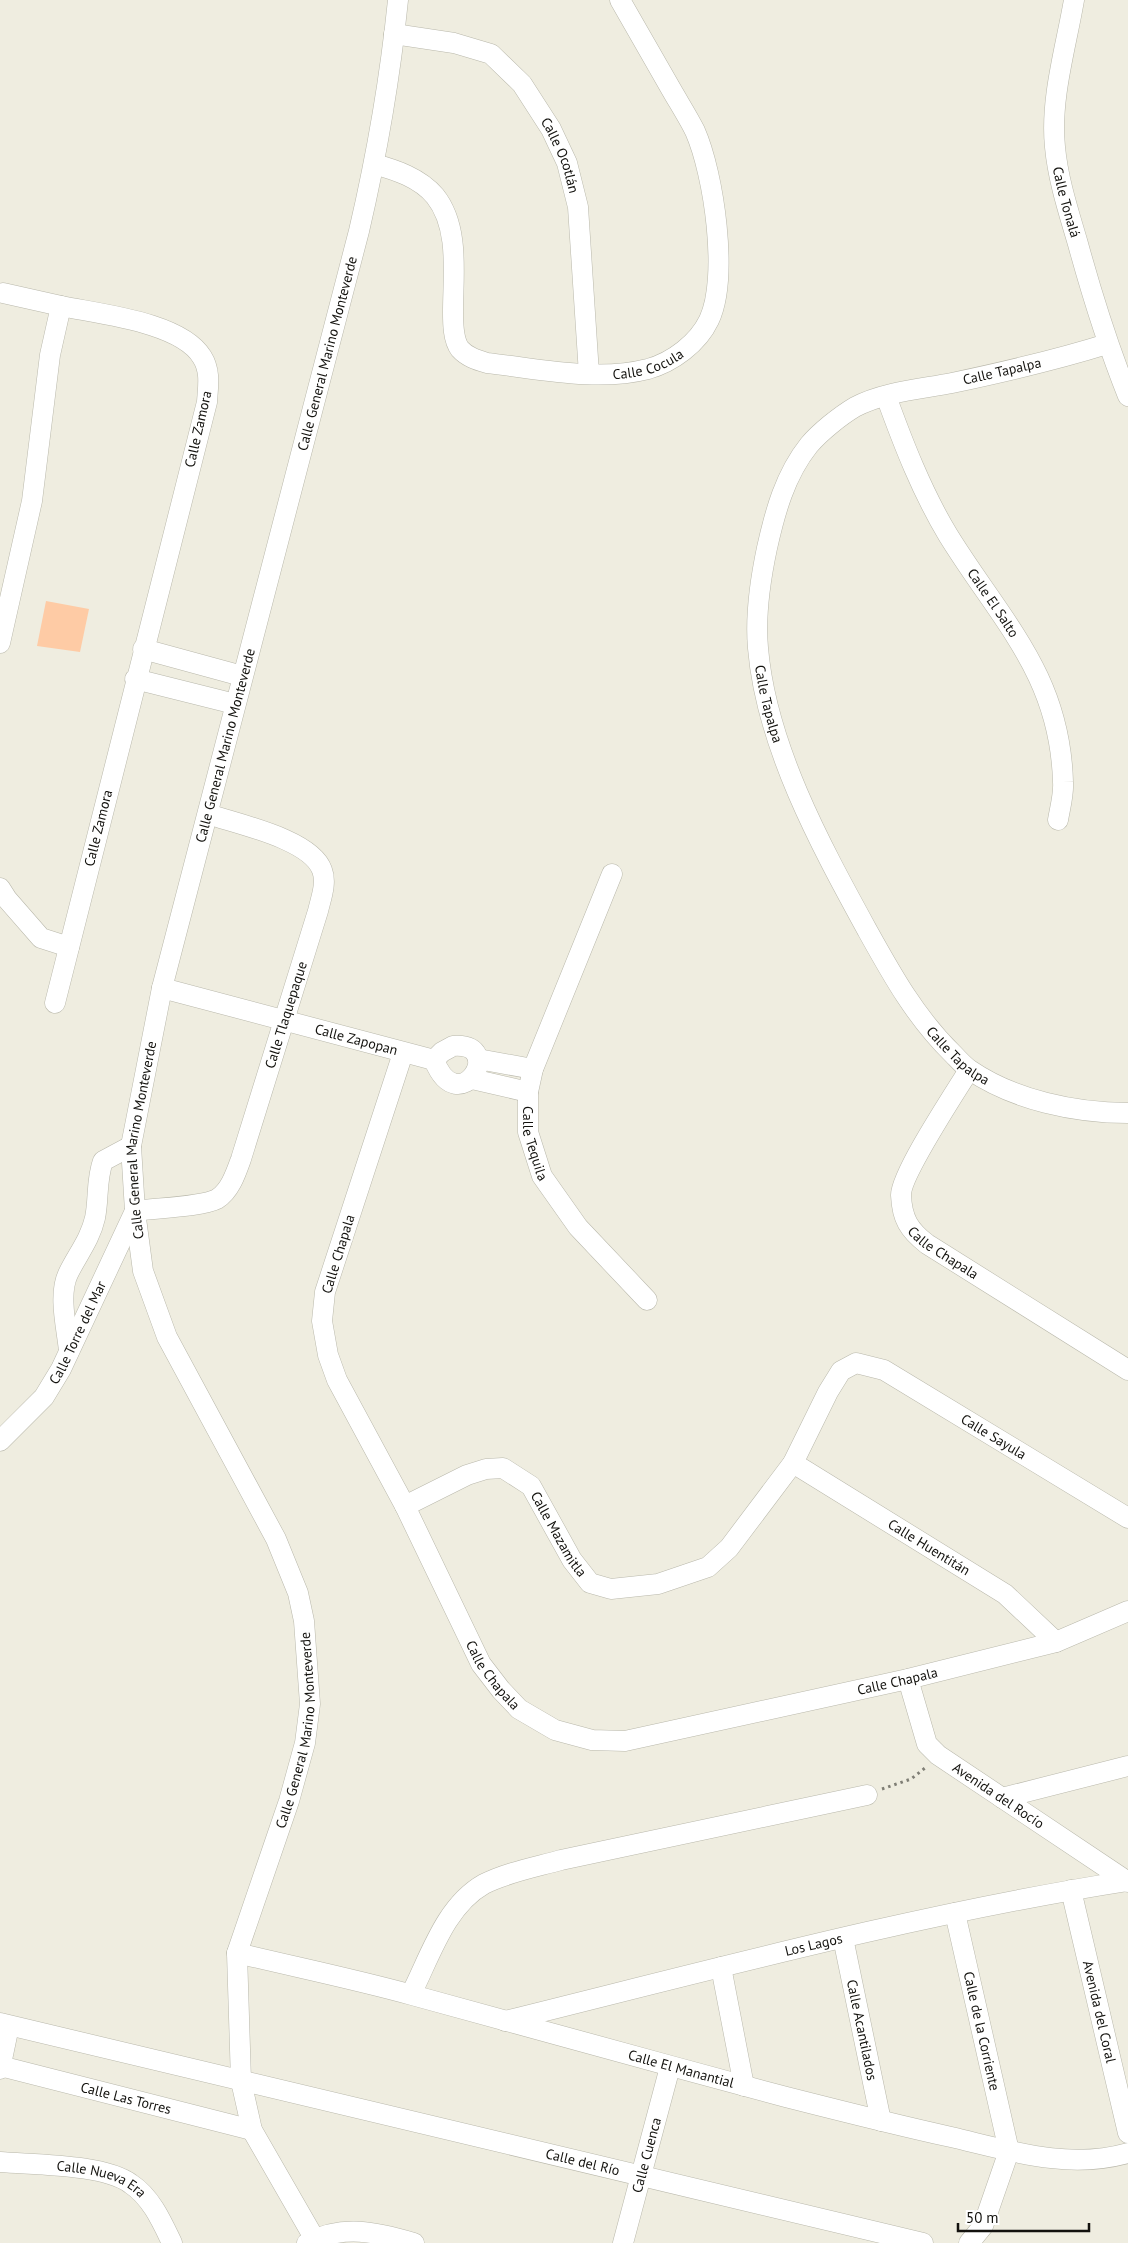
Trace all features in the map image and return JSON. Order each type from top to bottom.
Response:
[{"type":"street","name":"Calle General Marino Monteverde","points":[[313,2242],[252,2130],[241,2081],[236,1953],[289,1801],[305,1743],[310,1704],[304,1621],[298,1593],[276,1539],[168,1337],[143,1271],[135,1211],[131,1146],[162,988],[242,676],[339,314],[374,164],[398,0]]},
{"type":"street","name":"Calle Cocula","points":[[374,164],[416,180],[435,196],[448,219],[452,251],[453,320],[456,340],[460,349],[472,358],[487,363],[589,374],[623,374],[650,368],[669,360],[693,342],[708,320],[716,299],[718,262],[711,185],[695,132],[620,0]]},
{"type":"street","name":"Calle Tonalá","points":[[1074,0],[1057,98],[1055,147],[1066,204],[1107,344],[1128,396]]},
{"type":"street","name":"Calle Ocotlán","points":[[394,34],[454,43],[492,54],[522,84],[551,129],[567,163],[578,206],[589,374]]},
{"type":"street","name":"Calle Zamora","points":[[3,293],[169,331],[188,342],[202,358],[209,379],[206,402],[55,1004]]},
{"type":"street","points":[[0,642],[32,501],[50,355],[61,306]]},
{"type":"street","name":"Calle Tapalpa","points":[[1107,344],[991,375],[886,396],[855,407],[810,444],[787,480],[774,515],[759,587],[758,648],[769,710],[788,766],[818,840],[901,992],[935,1037],[969,1070],[1017,1094],[1077,1109],[1128,1113]]},
{"type":"street","name":"Calle El Salto","points":[[886,396],[905,449],[948,534],[1015,632],[1044,687],[1059,731],[1063,784],[1058,820]]},
{"type":"street","points":[[143,649],[242,676]]},
{"type":"street","points":[[135,679],[235,704]]},
{"type":"street","name":"Calle Tlaquepaque","points":[[135,1211],[201,1203],[216,1199],[227,1189],[238,1167],[285,1022],[324,888],[322,870],[311,854],[295,844],[208,814]]},
{"type":"street","name":"Calle Tequila","points":[[612,874],[534,1069],[528,1092],[528,1132],[542,1176],[578,1227],[647,1300]]},
{"type":"street","points":[[0,888],[6,899],[41,938],[69,947]]},
{"type":"street","name":"Calle Zapopan","points":[[162,988],[403,1054],[434,1060]]},
{"type":"street","points":[[453,1046],[463,1046],[472,1050],[478,1059],[478,1070],[472,1079],[464,1084],[455,1084],[439,1072],[434,1060],[442,1052],[453,1046]]},
{"type":"street","name":"Calle Chapala","points":[[403,1054],[325,1292],[322,1321],[328,1355],[337,1380],[405,1506],[481,1664],[500,1690],[519,1709],[555,1730],[592,1740],[625,1741],[908,1679],[1056,1642],[1128,1611]]},
{"type":"street","points":[[478,1059],[534,1069]]},
{"type":"street","name":"Calle Chapala","points":[[969,1070],[907,1174],[901,1194],[904,1218],[911,1231],[927,1244],[1128,1370]]},
{"type":"street","points":[[472,1079],[528,1092]]},
{"type":"street","points":[[69,1353],[64,1296],[67,1276],[88,1240],[95,1217],[98,1172],[103,1161],[131,1146]]},
{"type":"street","name":"Calle Torre del Mar","points":[[0,1441],[44,1397],[69,1353],[135,1211]]},
{"type":"street","name":"Calle Mazamitla","points":[[405,1506],[467,1475],[486,1469],[503,1468],[531,1486],[572,1560],[590,1582],[612,1589],[658,1584],[708,1567],[729,1548],[793,1463],[828,1392],[841,1371],[856,1363]]},
{"type":"street","name":"Calle Sayula","points":[[856,1363],[884,1370],[1128,1518]]},
{"type":"street","name":"Calle Huentitán","points":[[793,1463],[1005,1594],[1056,1642]]},
{"type":"street","name":"Avenida del Rocío","points":[[908,1679],[927,1744],[938,1755],[1128,1882]]},
{"type":"street","points":[[1002,1798],[1128,1766]]},
{"type":"street","points":[[411,1994],[450,1916],[465,1899],[484,1885],[513,1873],[561,1860],[867,1794]]},
{"type":"street","name":"Los Lagos","points":[[503,2021],[721,1967],[955,1913],[1071,1890],[1128,1882]]},
{"type":"street","name":"Avenida del Coral","points":[[1071,1890],[1128,2133]]},
{"type":"street","name":"Calle de la Corriente","points":[[955,1913],[1009,2151]]},
{"type":"street","name":"Calle Acantilados","points":[[843,1938],[881,2122]]},
{"type":"street","name":"Calle El Manantial","points":[[236,1953],[411,1994],[670,2067],[881,2122],[1009,2151],[1056,2160],[1081,2162],[1104,2160],[1128,2153]]},
{"type":"street","points":[[721,1967],[744,2086]]},
{"type":"street","points":[[0,2067],[5,2024],[241,2081]]},
{"type":"street","name":"Calle Las Torres","points":[[0,2067],[252,2130]]},
{"type":"street","name":"Calle Cuenca","points":[[623,2243],[670,2067]]},
{"type":"street","name":"Calle del Río","points":[[241,2081],[923,2243]]},
{"type":"street","points":[[969,2243],[983,2226],[1009,2151]]},
{"type":"street","name":"Calle Nueva Era","points":[[0,2162],[107,2172],[131,2184],[146,2198],[172,2243]]},
{"type":"street","points":[[313,2242],[328,2233],[350,2230],[376,2232],[414,2243]]},
{"type":"path","points":[[867,1794],[911,1779],[938,1755]]},
{"type":"shaded area","points":[[46,601],[89,609],[80,652],[37,646]]}]
